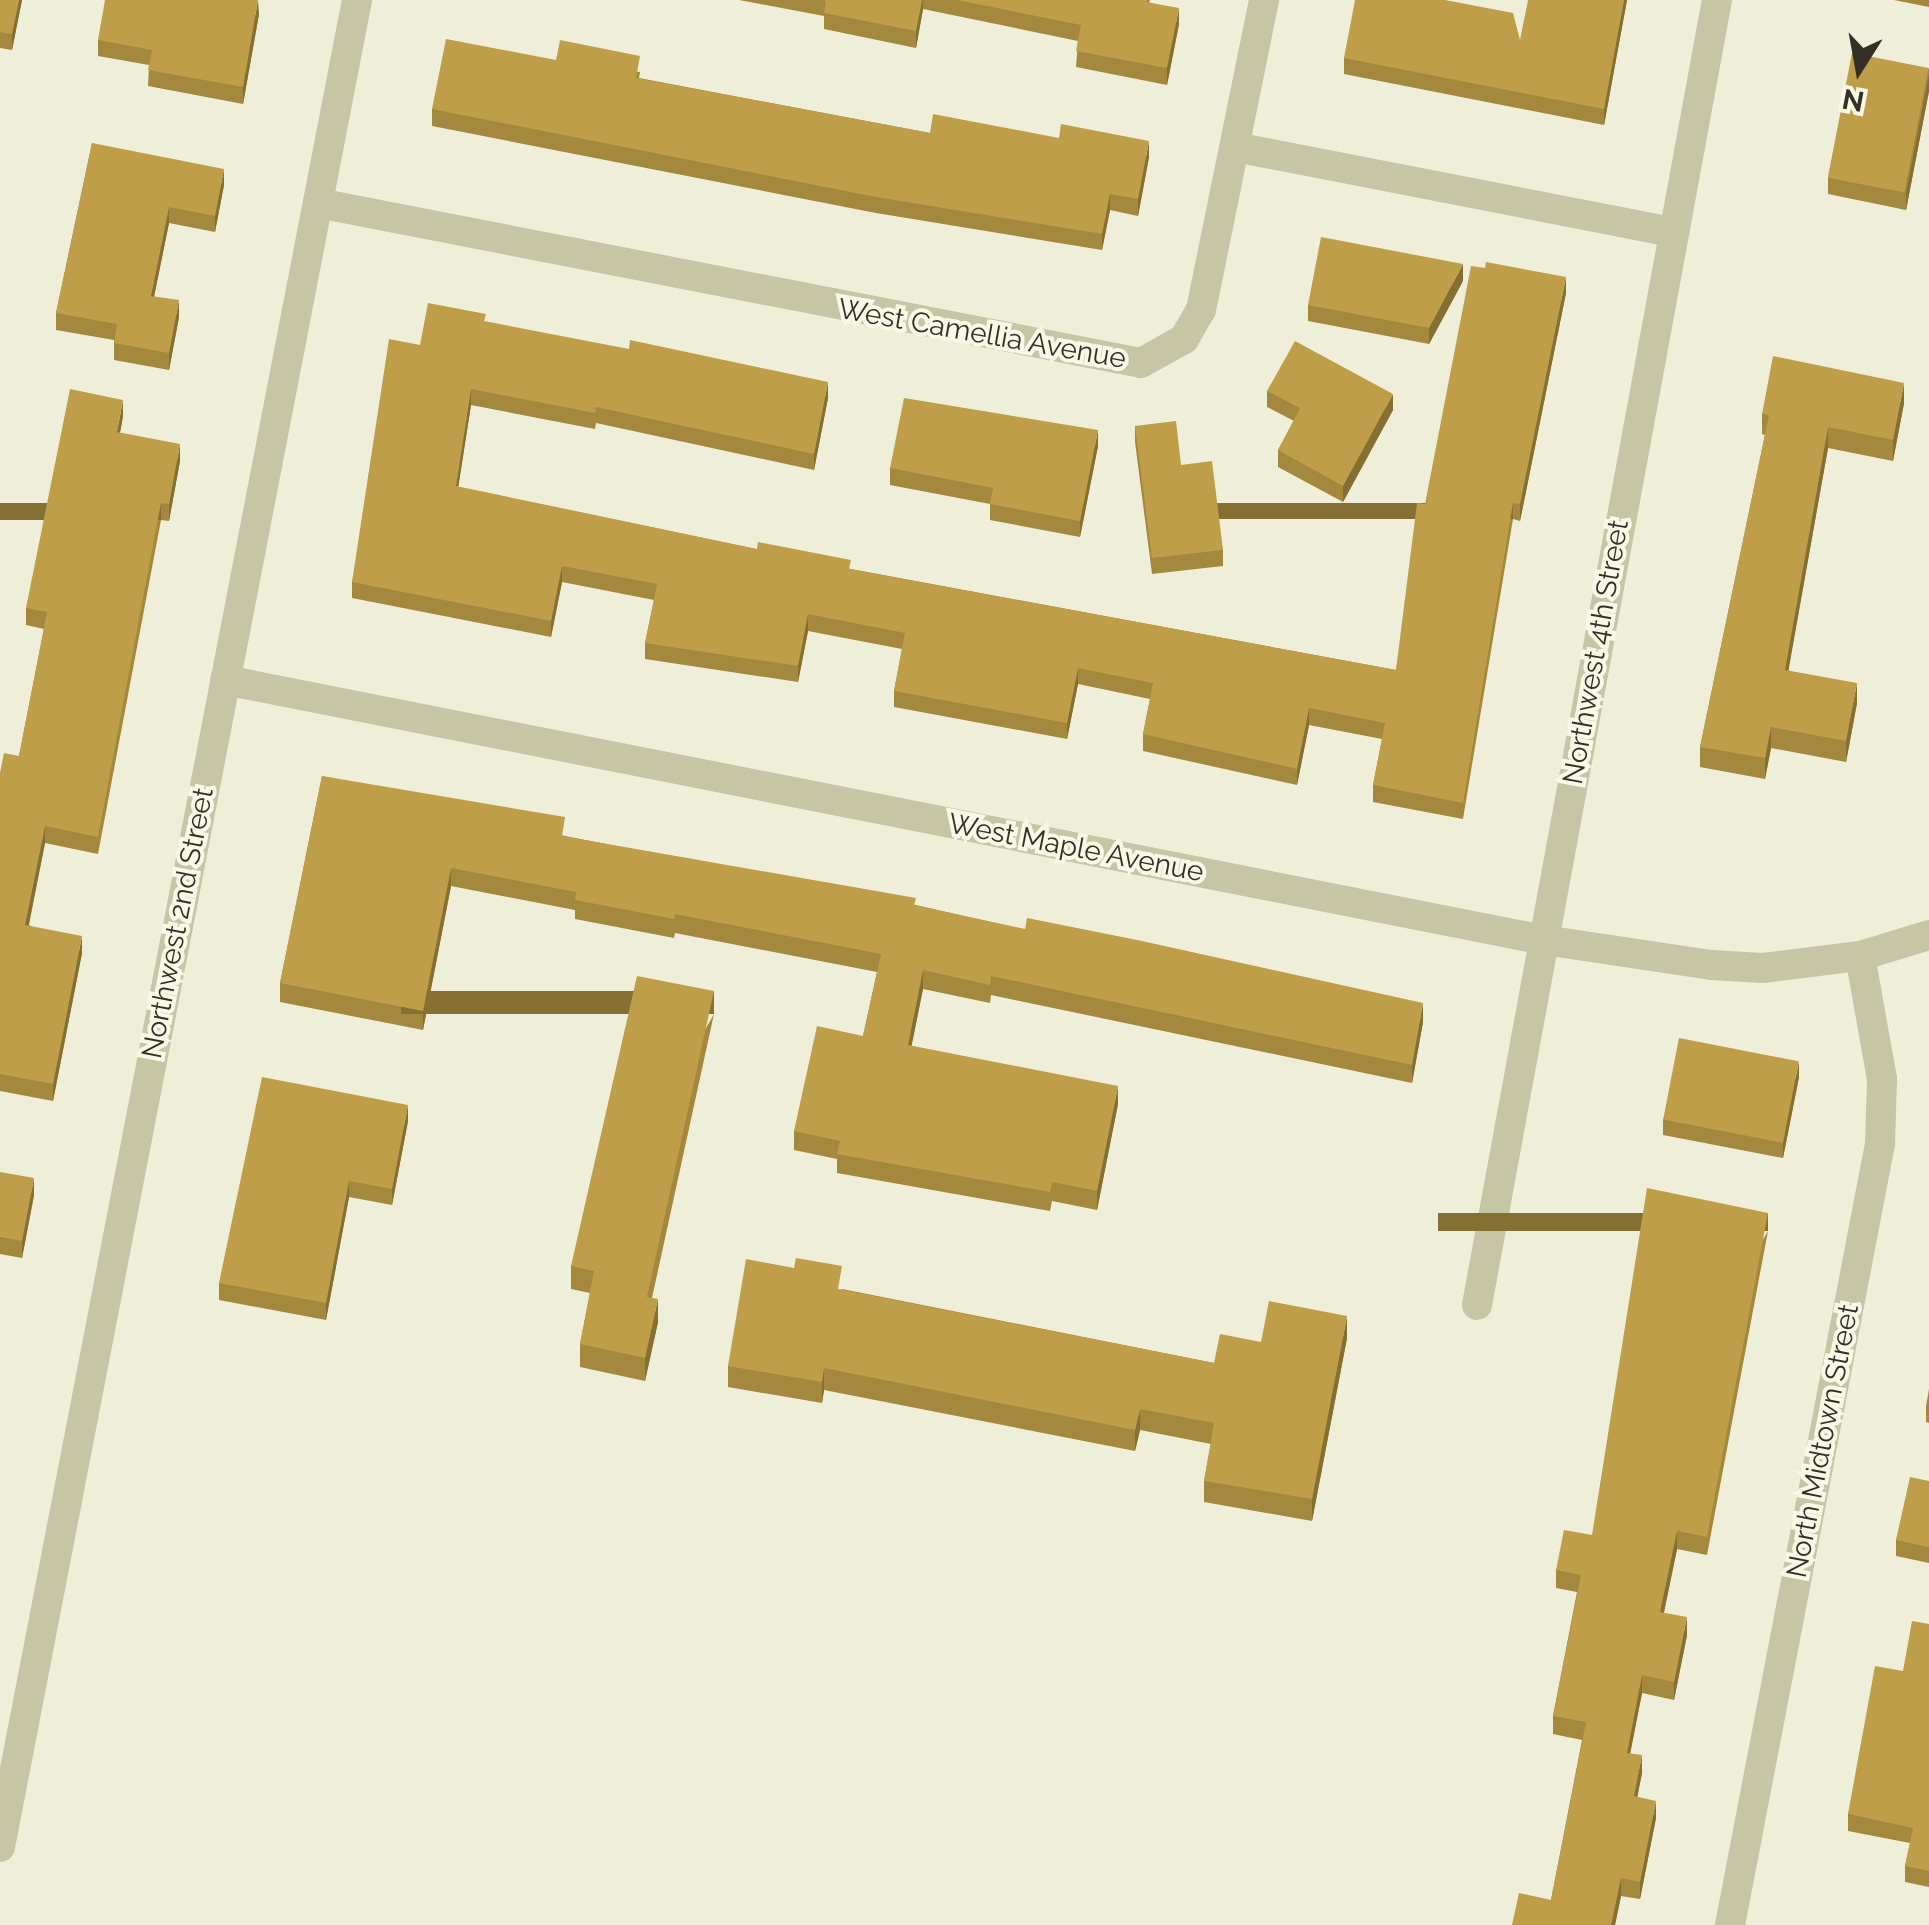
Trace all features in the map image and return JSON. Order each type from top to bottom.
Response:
[{"type":"street","name":"Northwest 2nd Street","points":[[0,1847],[358,0]]},
{"type":"street","name":"West Camellia Avenue","points":[[318,203],[1141,363],[1184,339],[1201,310],[1264,0]]},
{"type":"street","name":"Northwest 4th Street","points":[[1477,1304],[1717,0]]},
{"type":"street","points":[[1235,146],[1672,232]]},
{"type":"street","name":"West Maple Avenue","points":[[225,680],[1544,940],[1746,967],[1860,956],[1929,935]]},
{"type":"street","name":"North Midtown Street","points":[[1730,1925],[1880,1144],[1882,1079],[1860,956]]},
{"type":"building","points":[[0,0],[19,0],[12,34],[0,32]]},
{"type":"building","points":[[105,0],[258,0],[243,87],[148,70],[152,50],[98,40]]},
{"type":"building","points":[[823,0],[922,0],[916,31],[824,13]]},
{"type":"building","points":[[957,0],[1147,0],[1179,8],[1167,68],[1076,51],[1081,25]]},
{"type":"building","points":[[1355,0],[1445,0],[1513,13],[1520,40],[1528,0],[1624,0],[1604,109],[1344,58]]},
{"type":"building","points":[[446,39],[556,60],[560,40],[640,56],[636,78],[930,133],[933,114],[1059,138],[1061,124],[1149,141],[1138,199],[1110,194],[1102,234],[876,197],[432,109]]},
{"type":"building","points":[[1852,53],[1929,68],[1904,193],[1828,178]]},
{"type":"building","points":[[92,143],[224,169],[215,216],[169,207],[151,296],[179,300],[169,353],[114,343],[117,324],[56,313]]},
{"type":"building","points":[[1321,237],[1463,264],[1429,328],[1308,305]]},
{"type":"building","points":[[1486,262],[1566,277],[1520,504],[1513,503],[1463,803],[1373,785],[1385,723],[1309,708],[1297,769],[1143,734],[1153,683],[1078,668],[1067,723],[894,691],[905,633],[808,614],[798,666],[645,643],[657,584],[562,566],[551,621],[352,582],[389,339],[420,345],[428,303],[486,314],[484,321],[629,349],[630,340],[828,382],[814,454],[596,407],[595,413],[471,389],[456,486],[757,549],[758,542],[851,560],[849,569],[1396,670],[1417,503],[1425,504],[1471,266],[1485,268]]},
{"type":"building","points":[[1295,341],[1393,394],[1343,486],[1278,450],[1300,408],[1267,391]]},
{"type":"building","points":[[1773,356],[1904,383],[1893,440],[1828,427],[1785,670],[1857,683],[1846,741],[1771,727],[1765,758],[1700,747],[1769,415],[1762,414]]},
{"type":"building","points":[[70,389],[123,400],[117,432],[180,444],[169,504],[161,503],[98,837],[45,826],[25,925],[82,936],[53,1084],[0,1074],[0,773],[4,753],[19,756],[47,612],[26,608]]},
{"type":"building","points":[[904,398],[1098,430],[1080,521],[990,504],[993,488],[890,468]]},
{"type":"building","points":[[1176,421],[1181,465],[1212,461],[1223,550],[1152,558],[1135,426]]},
{"type":"building","points":[[322,776],[565,817],[562,836],[916,898],[914,905],[1025,929],[1027,918],[1423,1003],[1412,1065],[991,976],[990,985],[923,970],[908,1045],[1118,1086],[1097,1191],[1052,1182],[1050,1192],[837,1154],[840,1141],[794,1131],[817,1026],[863,1036],[881,954],[675,914],[674,919],[575,900],[576,892],[451,868],[423,1011],[280,983]]},
{"type":"building","points":[[637,976],[714,991],[647,1297],[658,1299],[645,1358],[580,1344],[594,1271],[571,1266]]},
{"type":"building","points":[[1679,1038],[1799,1061],[1783,1143],[1663,1119]]},
{"type":"building","points":[[262,1077],[408,1105],[392,1189],[349,1181],[326,1303],[219,1283]]},
{"type":"building","points":[[0,1172],[34,1178],[22,1241],[0,1237]]},
{"type":"building","points":[[1647,1188],[1768,1213],[1707,1537],[1677,1531],[1660,1612],[1687,1617],[1674,1682],[1642,1675],[1627,1753],[1642,1755],[1634,1796],[1656,1801],[1640,1882],[1621,1878],[1611,1925],[1512,1925],[1519,1893],[1551,1900],[1586,1722],[1553,1716],[1581,1575],[1556,1570],[1564,1530],[1592,1535]]},
{"type":"building","points":[[796,1258],[842,1266],[838,1289],[1214,1363],[1220,1334],[1261,1342],[1269,1301],[1347,1316],[1312,1499],[1204,1481],[1214,1423],[1140,1409],[1135,1430],[824,1368],[822,1382],[728,1366],[746,1259],[794,1268]]},
{"type":"building","points":[[1910,1477],[1929,1481],[1929,1547],[1896,1540]]},
{"type":"building","points":[[1912,1621],[1929,1624],[1929,1871],[1905,1866],[1913,1828],[1848,1814],[1875,1666],[1903,1671]]}]
